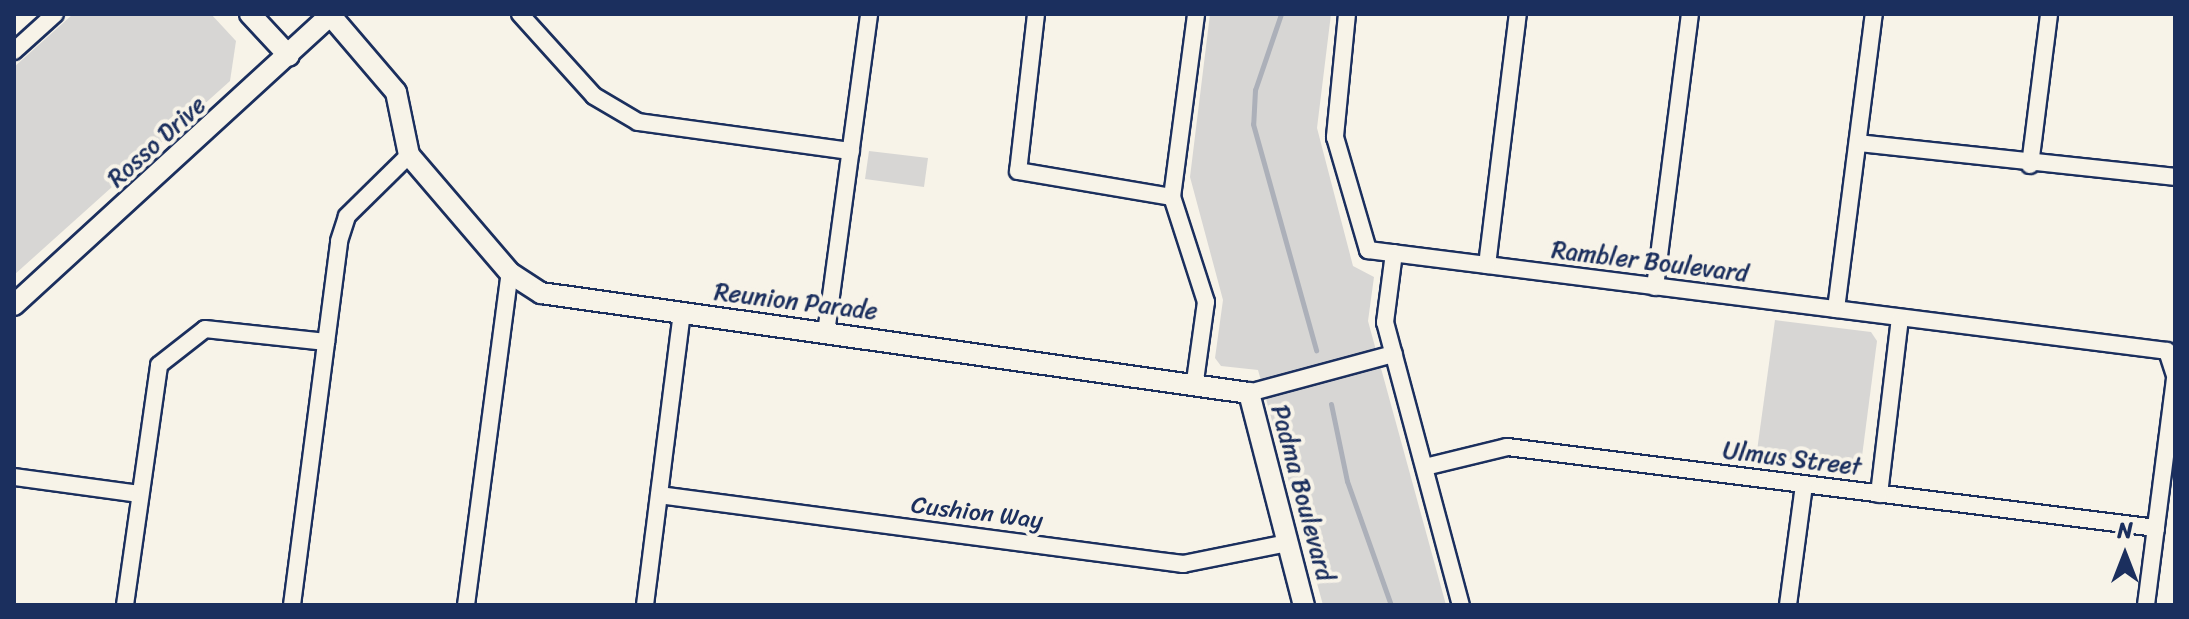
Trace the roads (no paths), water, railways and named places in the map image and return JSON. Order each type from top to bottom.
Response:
[{"type":"street","points":[[14,51],[55,14]]},
{"type":"street","points":[[250,14],[289,56]]},
{"type":"street","points":[[520,14],[594,96],[638,122],[851,151]]},
{"type":"street","points":[[826,333],[869,14]]},
{"type":"street","points":[[1036,14],[1018,171],[1172,197]]},
{"type":"street","points":[[1195,381],[1206,302],[1172,197],[1196,14]]},
{"type":"street","name":"Rambler Boulevard","points":[[1347,14],[1335,137],[1368,250],[2167,351],[2175,377]]},
{"type":"street","points":[[1487,265],[1518,14]]},
{"type":"street","points":[[1655,287],[1690,14]]},
{"type":"street","points":[[1836,309],[1874,14]]},
{"type":"street","points":[[2030,165],[2049,14]]},
{"type":"street","name":"Rosso Drive","points":[[14,305],[332,15]]},
{"type":"street","name":"Reunion Parade","points":[[332,15],[396,92],[409,155],[510,273],[541,293],[1195,381],[1249,393],[1394,354]]},
{"type":"street","points":[[1858,143],[2030,165],[2175,177]]},
{"type":"street","points":[[292,605],[326,342],[347,216],[409,155]]},
{"type":"street","points":[[1394,253],[1385,322],[1461,605]]},
{"type":"street","points":[[466,605],[510,273]]},
{"type":"street","points":[[645,605],[682,314]]},
{"type":"street","points":[[1879,494],[1900,319]]},
{"type":"street","points":[[125,605],[154,374],[190,335],[205,329],[326,342]]},
{"type":"street","points":[[2146,605],[2175,377]]},
{"type":"street","name":"Padma Boulevard","points":[[1249,393],[1304,605]]},
{"type":"street","name":"Ulmus Street","points":[[1425,467],[1507,447],[2156,528]]},
{"type":"street","points":[[14,477],[139,494]]},
{"type":"street","points":[[1788,605],[1804,485]]},
{"type":"street","name":"Cushion Way","points":[[659,495],[1183,564],[1287,543]]},
{"type":"waterway","points":[[1281,14],[1255,90],[1253,124],[1316,350]]},
{"type":"waterway","points":[[1331,404],[1347,481],[1391,605]]}]
